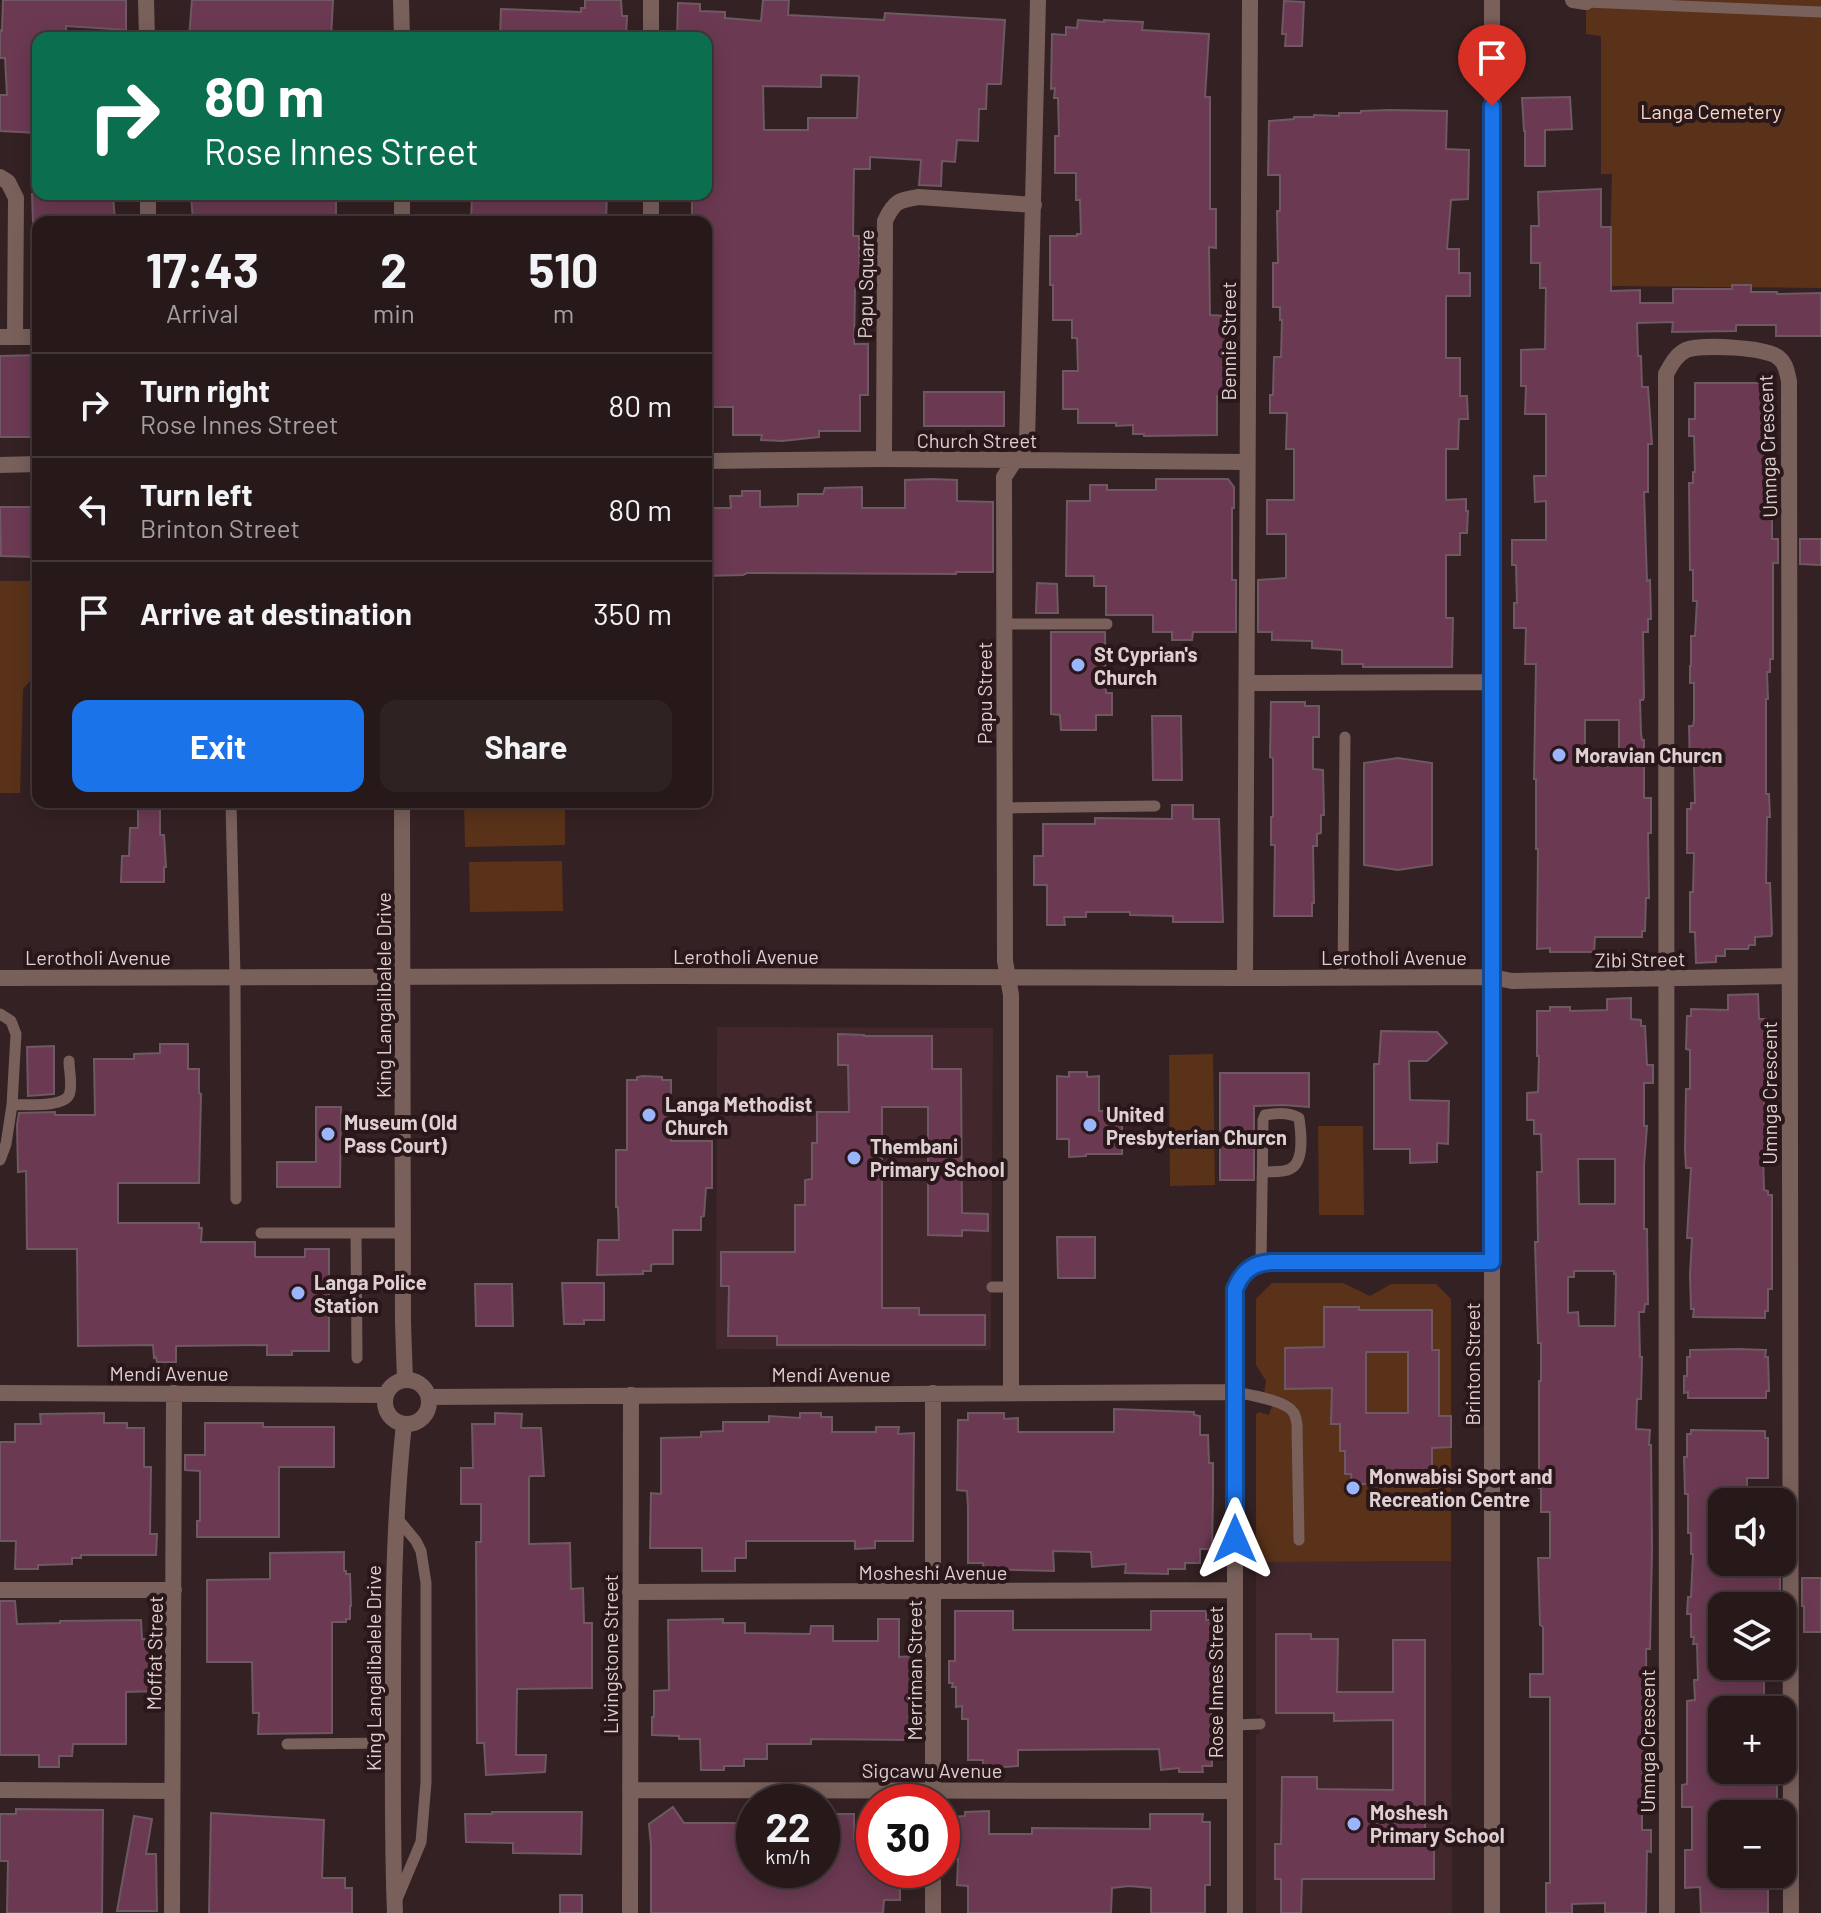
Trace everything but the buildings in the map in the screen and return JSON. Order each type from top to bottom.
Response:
[{"type":"street","points":[[146,0],[147,32]]},
{"type":"street","points":[[401,0],[402,32]]},
{"type":"street","points":[[651,0],[651,32]]},
{"type":"street","name":"Papu Street","points":[[1011,1393],[1011,995],[1005,961],[1004,477],[1027,442],[1038,0]]},
{"type":"street","name":"Bennie Street","points":[[1245,978],[1250,0]]},
{"type":"street","name":"Brinton Street","points":[[1492,0],[1492,1913]]},
{"type":"street","points":[[0,177],[8,182],[16,198],[8,337],[32,337]]},
{"type":"street","name":"Papu Square","points":[[884,459],[885,221],[891,208],[902,200],[919,197],[1034,205]]},
{"type":"street","name":"Umnga Crescent","points":[[1667,1913],[1666,374],[1674,359],[1686,350],[1708,348],[1761,350],[1777,355],[1785,364],[1789,381],[1791,1913]]},
{"type":"street","name":"Church Street","points":[[712,461],[1247,462]]},
{"type":"street","points":[[0,465],[32,464]]},
{"type":"street","points":[[1247,683],[1492,682]]},
{"type":"street","name":"King Langalibalele Drive","points":[[402,808],[405,1380]]},
{"type":"street","name":"Zibi Street","points":[[1492,977],[1512,981],[1789,976]]},
{"type":"street","name":"Lerotholi Avenue","points":[[0,978],[1492,977]]},
{"type":"street","points":[[1261,1263],[1492,1262]]},
{"type":"street","name":"Rose Innes Street","points":[[1235,1913],[1235,1289],[1245,1271],[1261,1263]]},
{"type":"street","points":[[405,1380],[417,1382],[429,1397],[427,1410],[418,1420],[404,1424],[389,1414],[386,1395],[395,1383],[405,1380]]},
{"type":"street","name":"Mendi Avenue","points":[[429,1397],[1235,1392]]},
{"type":"street","name":"Mendi Avenue","points":[[0,1393],[386,1395]]},
{"type":"street","name":"Moffat Street","points":[[172,1913],[174,1393]]},
{"type":"street","name":"Merriman Street","points":[[933,1393],[933,1784]]},
{"type":"street","name":"Livingstone Street","points":[[630,1913],[631,1395]]},
{"type":"street","name":"King Langalibalele Drive","points":[[395,1909],[394,1560],[404,1424]]},
{"type":"street","points":[[0,1590],[174,1590]]},
{"type":"street","name":"Mosheshi Avenue","points":[[630,1592],[1235,1590]]},
{"type":"street","points":[[0,1790],[172,1791]]},
{"type":"street","name":"Sigcawu Avenue","points":[[630,1790],[856,1794]]},
{"type":"street","name":"Sigcawu Avenue","points":[[960,1796],[1235,1791]]},
{"type":"street","points":[[933,1888],[933,1913]]},
{"type":"lane","points":[[1579,1],[1821,12]]},
{"type":"lane","points":[[1004,624],[1107,624]]},
{"type":"lane","points":[[1343,978],[1345,737]]},
{"type":"lane","points":[[1005,808],[1155,806]]},
{"type":"lane","points":[[231,808],[236,1199]]},
{"type":"lane","points":[[0,1014],[11,1021],[16,1034],[12,1105],[0,1160]]},
{"type":"lane","points":[[12,1105],[53,1104],[66,1099],[70,1088],[69,1061]]},
{"type":"lane","points":[[1261,1263],[1263,1143],[1265,1115],[1293,1114],[1299,1118],[1300,1127],[1299,1157],[1295,1165],[1288,1171],[1263,1172]]},
{"type":"lane","points":[[261,1233],[403,1233]]},
{"type":"lane","points":[[356,1233],[357,1358]]},
{"type":"lane","points":[[992,1287],[1011,1287]]},
{"type":"lane","points":[[1235,1392],[1279,1403],[1295,1413],[1299,1540]]},
{"type":"lane","points":[[395,1909],[421,1842],[426,1782],[426,1583],[421,1551],[396,1517]]},
{"type":"lane","points":[[1235,1725],[1260,1724]]},
{"type":"lane","points":[[287,1744],[393,1743]]},
{"type":"shaded area","name":"Thembani Primary School","points":[[717,1027],[993,1028],[991,1350],[716,1349]]},
{"type":"shaded area","name":"Moshesh Primary School","points":[[1451,1561],[1452,1913],[1256,1913],[1256,1734],[1260,1734],[1260,1715],[1256,1715],[1256,1562]]},
{"type":"green space","name":"Langa Cemetery","points":[[1586,0],[1821,0],[1821,288],[1609,286],[1612,174],[1601,174],[1601,36],[1586,34]]},
{"type":"green space","points":[[0,581],[32,581],[32,679],[23,689],[20,793],[0,793]]},
{"type":"green space","points":[[464,808],[565,808],[565,845],[465,847]]},
{"type":"green space","points":[[562,861],[563,911],[470,912],[469,862]]},
{"type":"green space","points":[[1213,1054],[1215,1185],[1170,1186],[1169,1055]]},
{"type":"green space","points":[[1318,1126],[1363,1126],[1364,1215],[1319,1215]]},
{"type":"green space","name":"Monwabisi Sport and Recreation Centre","points":[[1272,1283],[1343,1283],[1370,1296],[1391,1284],[1436,1284],[1451,1299],[1451,1561],[1256,1562],[1256,1414],[1269,1415],[1275,1397],[1264,1393],[1266,1381],[1256,1365],[1256,1299]]},
{"type":"place","name":"St Cyprian's Church","points":[[1078,665]]},
{"type":"place","name":"Moravian Churcn","points":[[1559,755]]},
{"type":"place","name":"Langa Methodist Church","points":[[649,1115]]},
{"type":"place","name":"United Presbyterian Churcn","points":[[1090,1125]]},
{"type":"place","name":"Museum (Old Pass Court)","points":[[328,1134]]},
{"type":"place","name":"Thembani Primary School","points":[[854,1158]]},
{"type":"place","name":"Langa Police Station","points":[[298,1293]]},
{"type":"place","name":"Monwabisi Sport and Recreation Centre","points":[[1353,1488]]},
{"type":"place","name":"Moshesh Primary School","points":[[1354,1824]]},
{"type":"route","points":[[1235,1539],[1235,1289],[1245,1271],[1271,1262],[1492,1262],[1492,106]]}]
